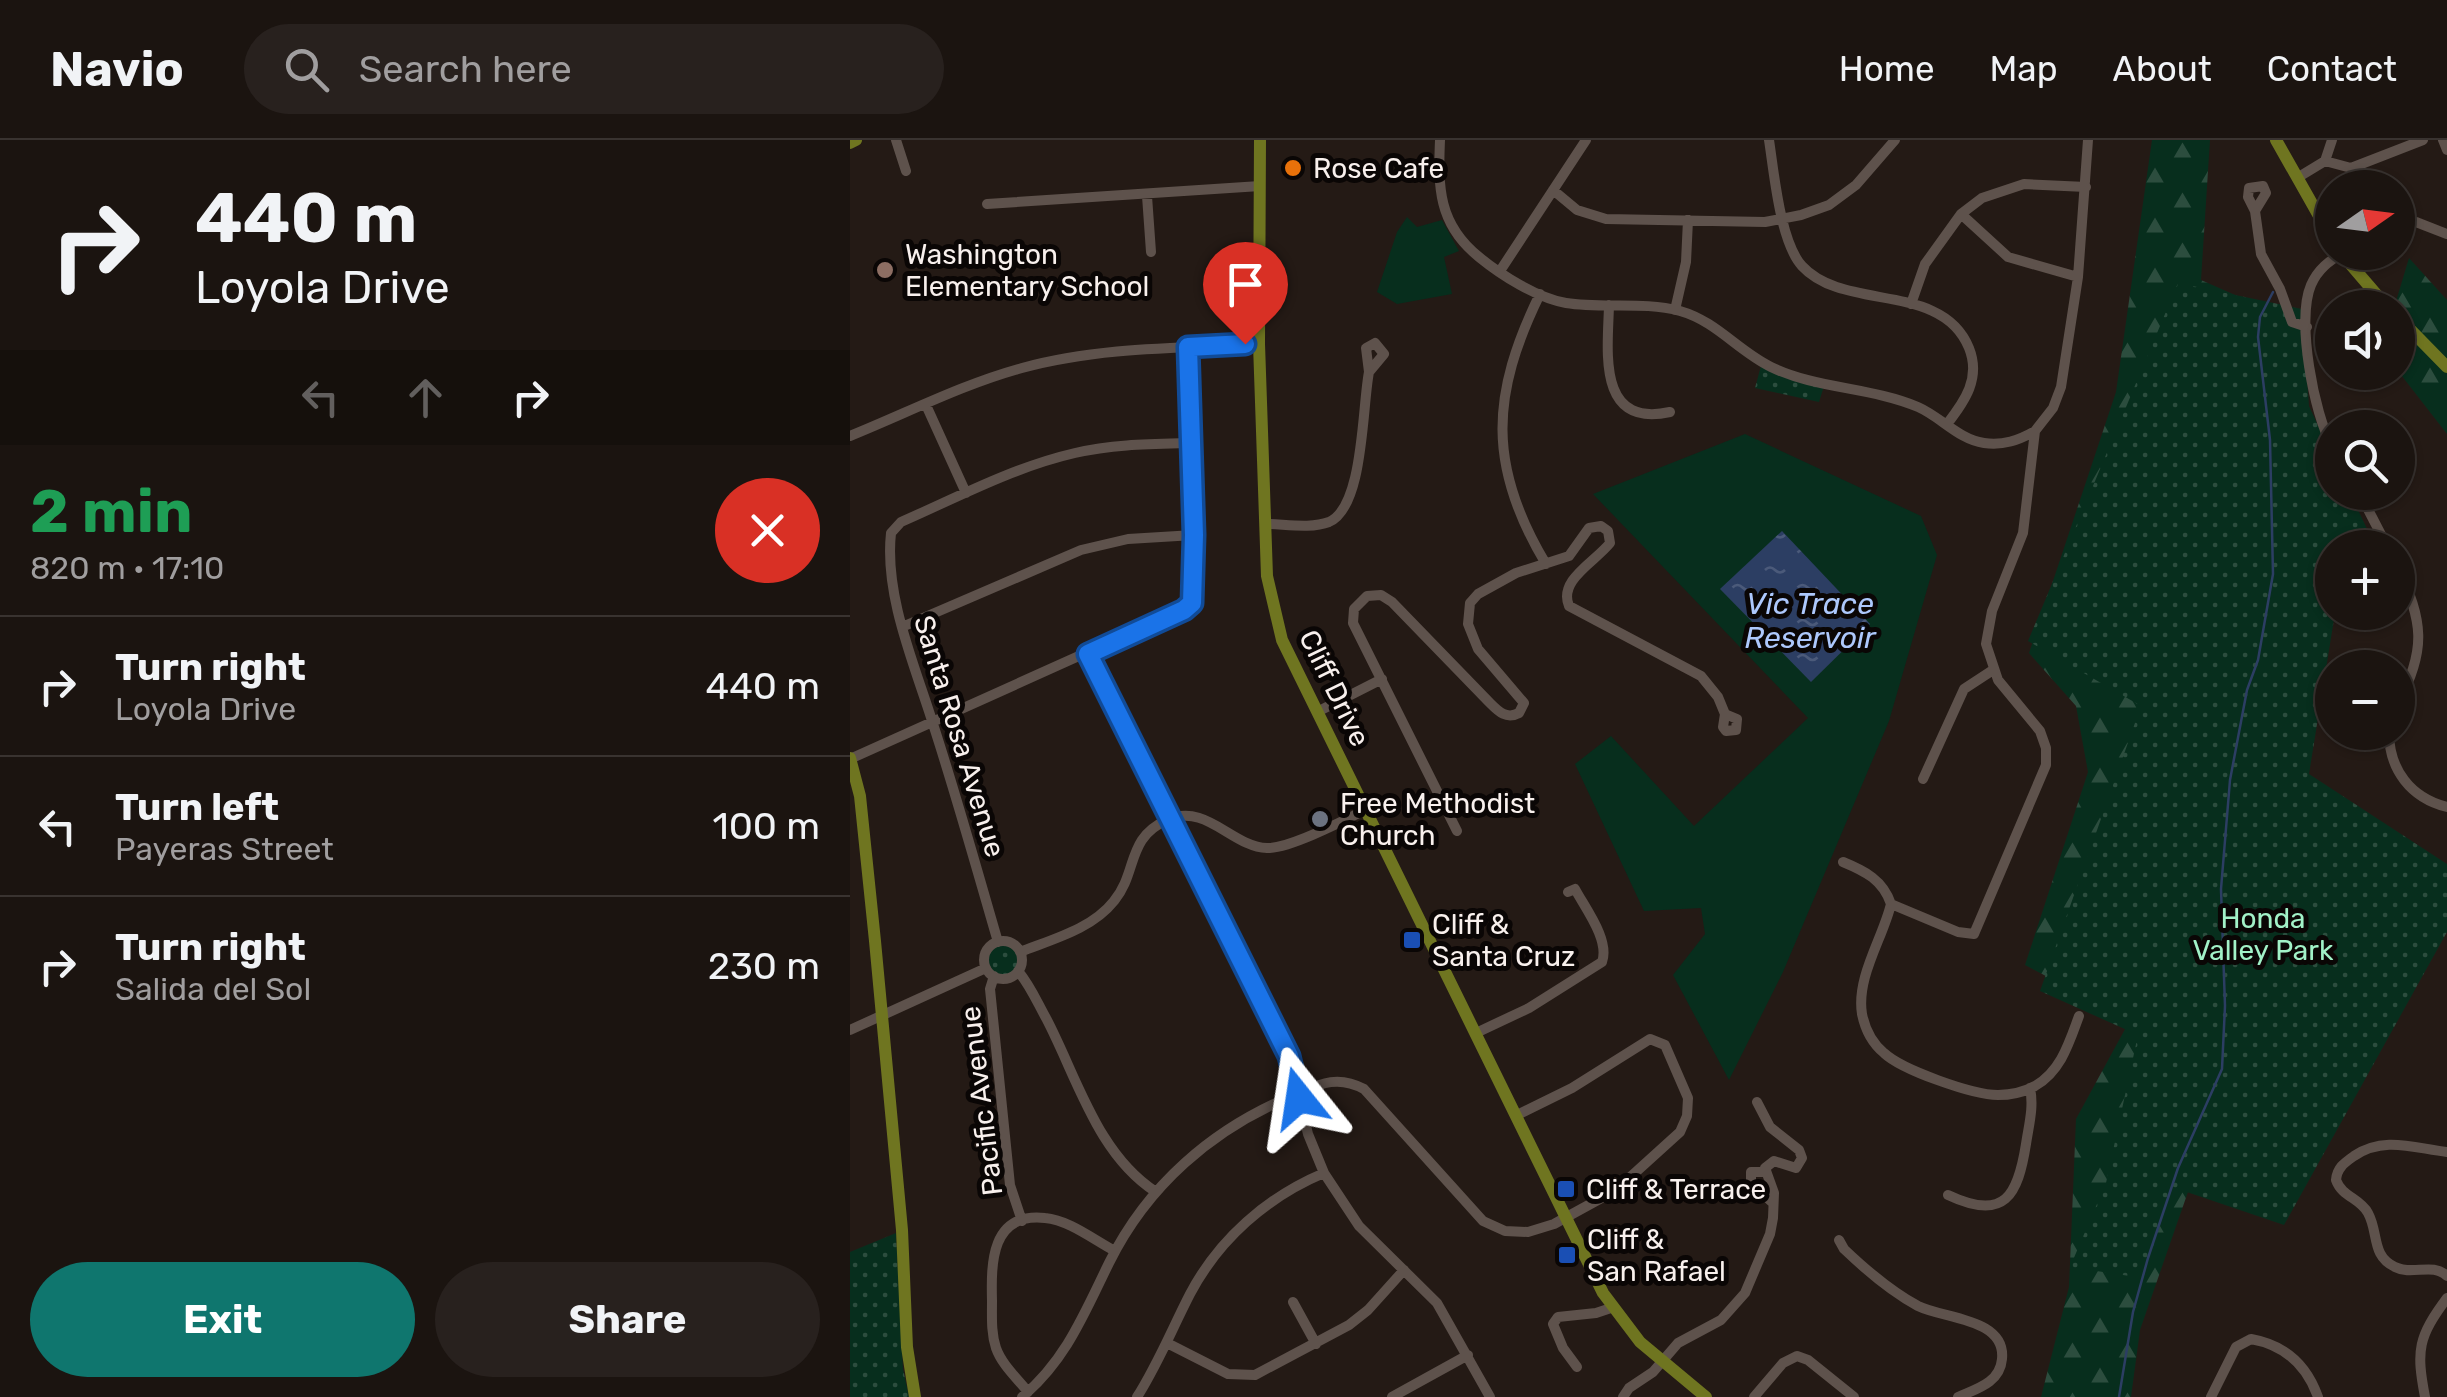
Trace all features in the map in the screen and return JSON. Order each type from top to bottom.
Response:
[{"type":"main road","name":"Cliff Drive","points":[[1260,140],[1258,344],[1266,576],[1276,621],[1317,712],[1612,1308],[1640,1342],[1666,1355],[1706,1397]]},
{"type":"main road","points":[[2276,140],[2315,209]]},
{"type":"main road","points":[[2356,270],[2373,290]]},
{"type":"main road","points":[[2415,335],[2447,367]]},
{"type":"main road","points":[[850,759],[860,796],[882,1014],[914,1397]]},
{"type":"street","points":[[896,140],[906,172]]},
{"type":"street","points":[[1440,140],[1438,183],[1446,214],[1468,248],[1540,294],[1564,302],[1675,310],[1714,326],[1774,369],[1904,402],[1966,438],[1995,444],[2018,440],[2035,431],[2059,396],[2078,276],[2088,140]]},
{"type":"street","points":[[1500,271],[1586,140]]},
{"type":"street","points":[[1769,140],[1784,219],[1797,260],[1818,279],[1911,304],[1954,325],[1971,354],[1970,388],[1947,424]]},
{"type":"street","points":[[1553,190],[1578,210],[1596,218],[1765,222],[1813,212],[1843,196],[1895,140]]},
{"type":"street","points":[[2297,178],[2325,162],[2332,140]]},
{"type":"street","points":[[2325,162],[2347,170],[2423,140]]},
{"type":"street","points":[[2443,140],[2447,150]]},
{"type":"street","points":[[987,204],[1260,186]]},
{"type":"street","points":[[1911,304],[1920,272],[1961,214],[1992,192],[2013,186],[2086,187]]},
{"type":"street","points":[[1147,196],[1150,252]]},
{"type":"street","points":[[2254,210],[2261,254],[2280,289],[2288,316],[2292,322],[2307,327]]},
{"type":"street","points":[[1961,214],[2008,257],[2078,276]]},
{"type":"street","points":[[1675,310],[1686,262],[1688,220]]},
{"type":"street","points":[[2415,222],[2447,234]]},
{"type":"street","points":[[2317,410],[2307,302],[2311,284],[2321,270]]},
{"type":"street","points":[[1540,294],[1508,371],[1502,422],[1512,489],[1523,522],[1546,564]]},
{"type":"street","points":[[1609,305],[1606,366],[1612,386],[1633,408],[1650,414],[1670,412]]},
{"type":"street","points":[[850,436],[998,376],[1046,362],[1096,354],[1258,344]]},
{"type":"street","points":[[850,759],[1184,610],[1195,596],[1188,347]]},
{"type":"street","points":[[1265,524],[1318,524],[1343,511],[1354,479],[1370,372]]},
{"type":"street","points":[[926,405],[966,494],[1032,465],[1077,452],[1191,443]]},
{"type":"street","points":[[1891,904],[1974,939],[2044,772],[2046,758],[2040,731],[2006,692],[1993,670],[1986,644],[1988,627],[2023,533],[2035,431]]},
{"type":"street","name":"Santa Rosa Avenue","points":[[966,494],[898,524],[890,540],[902,627],[998,942]]},
{"type":"street","points":[[1457,831],[1353,623],[1356,605],[1372,595],[1392,602],[1509,717],[1519,714],[1524,703],[1522,696],[1483,656],[1473,640],[1468,624],[1470,603],[1502,580],[1569,556],[1590,528],[1605,528],[1610,543],[1569,584],[1569,606],[1701,676],[1711,685],[1725,714]]},
{"type":"street","points":[[902,627],[1081,550],[1128,539],[1194,535]]},
{"type":"street","points":[[2415,610],[2420,622],[2415,662]]},
{"type":"street","points":[[1088,654],[1289,1056],[1308,1134],[1324,1172],[1358,1226],[1437,1303],[1490,1397]]},
{"type":"street","points":[[1922,778],[1964,689],[1993,670]]},
{"type":"street","points":[[1317,712],[1382,679]]},
{"type":"street","points":[[2390,750],[2403,780],[2426,800],[2447,808]]},
{"type":"street","points":[[1020,952],[1083,926],[1104,912],[1119,895],[1140,841],[1172,817],[1202,818],[1256,848],[1273,848],[1367,809]]},
{"type":"street","points":[[1843,862],[1874,877],[1891,904],[1862,990],[1863,1018],[1874,1043],[1888,1057],[1979,1092],[1999,1095],[2030,1088],[2047,1077],[2060,1062],[2079,1016]]},
{"type":"street","points":[[1476,1034],[1529,1008],[1602,962],[1604,947],[1590,916],[1574,889],[1568,892]]},
{"type":"street","points":[[990,972],[986,951],[998,942],[1011,942],[1020,952],[1018,971],[1060,1044],[1108,1144],[1126,1168],[1156,1192]]},
{"type":"street","points":[[850,1030],[990,972],[1006,978],[1018,971]]},
{"type":"street","name":"Pacific Avenue","points":[[990,972],[1010,1185],[1022,1221]]},
{"type":"street","points":[[1115,1252],[1051,1219],[1022,1221],[1004,1233],[991,1259],[993,1332],[1000,1357],[1025,1394],[1069,1345],[1115,1252],[1156,1192],[1190,1157],[1228,1128],[1298,1094],[1333,1080],[1364,1089],[1378,1100],[1483,1221],[1528,1232],[1540,1230],[1616,1190],[1676,1138],[1688,1109],[1684,1082],[1665,1045],[1650,1038],[1572,1088],[1517,1115]]},
{"type":"street","points":[[1948,1195],[1984,1206],[2001,1201],[2014,1190],[2021,1175],[2033,1103],[2030,1088]]},
{"type":"street","points":[[1624,1397],[1688,1335],[1721,1320],[1741,1300],[1770,1234],[1774,1204],[1765,1168],[1772,1162],[1796,1168],[1802,1158],[1799,1150],[1770,1127],[1757,1102]]},
{"type":"street","points":[[2447,1152],[2389,1143],[2376,1145],[2342,1165],[2336,1180],[2342,1192],[2368,1211],[2376,1244],[2385,1260],[2399,1269],[2437,1269],[2447,1276]]},
{"type":"street","points":[[1138,1397],[1191,1293],[1230,1238],[1274,1199],[1324,1172]]},
{"type":"street","points":[[1766,1172],[1751,1172],[1751,1183],[1774,1204]]},
{"type":"street","points":[[1839,1240],[1868,1271],[1906,1299],[1946,1317],[1984,1326],[1996,1336],[2002,1353],[1996,1376],[1958,1397]]},
{"type":"street","points":[[1167,1343],[1228,1374],[1264,1372],[1368,1310],[1404,1270]]},
{"type":"street","points":[[2426,1397],[2419,1348],[2425,1330],[2447,1298]]},
{"type":"street","points":[[1293,1302],[1316,1344]]},
{"type":"street","points":[[1577,1367],[1553,1324],[1558,1316],[1596,1314],[1612,1308]]},
{"type":"street","points":[[2211,1397],[2236,1347],[2251,1339],[2302,1364],[2318,1397]]},
{"type":"street","points":[[1790,1343],[1793,1356]]},
{"type":"street","points":[[1392,1397],[1468,1355]]},
{"type":"street","points":[[1754,1397],[1793,1356],[1808,1360],[1854,1397]]},
{"type":"green space","points":[[2152,140],[2210,140],[2201,280],[2251,302],[2189,1189],[2140,1330],[2131,1397],[2041,1397],[2069,1287],[2076,1119],[2130,1020],[2025,965],[2088,772],[2076,706],[2029,653],[2116,392]]},
{"type":"green space","points":[[1407,217],[1417,227],[1442,220],[1459,251],[1444,257],[1452,294],[1397,304],[1377,292],[1397,232]]},
{"type":"green space","points":[[2415,265],[2447,300],[2447,434],[2413,390],[2415,290],[2399,290],[2405,270],[2415,270]]},
{"type":"green space","name":"Honda Valley Park","points":[[2178,283],[2302,309],[2309,406],[2315,419],[2315,510],[2358,510],[2368,530],[2315,530],[2315,630],[2332,630],[2329,650],[2315,650],[2315,737],[2309,774],[2447,864],[2447,932],[2284,1225],[2172,1187],[2143,1278],[2070,1267],[2106,1183],[2138,1035],[2040,991],[2141,706],[2028,641]]},
{"type":"green space","points":[[1762,362],[1825,383],[1819,402],[1755,388]]},
{"type":"green space","points":[[1745,434],[1921,516],[1937,555],[1889,721],[1783,972],[1729,1080],[1673,975],[1705,934],[1701,908],[1644,911],[1575,764],[1611,736],[1694,826],[1808,718],[1593,494]]},
{"type":"green space","points":[[1003,941],[1016,947],[1022,960],[1016,973],[1003,979],[990,973],[984,960],[990,947]]},
{"type":"green space","points":[[896,1233],[903,1369],[909,1397],[850,1397],[850,1252]]},
{"type":"water","name":"Vic Trace Reservoir","points":[[1782,531],[1870,624],[1811,682],[1720,589]]},
{"type":"waterway","points":[[2119,1397],[2133,1312],[2148,1258],[2178,1168],[2222,1069],[2225,1006],[2221,889],[2230,780],[2273,574],[2270,440],[2258,337],[2260,317],[2273,292]]},
{"type":"place","name":"Rose Cafe","points":[[1293,168]]},
{"type":"place","name":"Washington Elementary School","points":[[885,270]]},
{"type":"place","name":"Free Methodist Church","points":[[1320,819]]},
{"type":"place","name":"Cliff & Santa Cruz","points":[[1412,940]]},
{"type":"place","name":"Cliff & Terrace","points":[[1566,1189]]},
{"type":"place","name":"Cliff & San Rafael","points":[[1567,1255]]},
{"type":"route","points":[[1245,344],[1188,347],[1195,596],[1192,603],[1088,654],[1289,1056],[1299,1098]]}]
